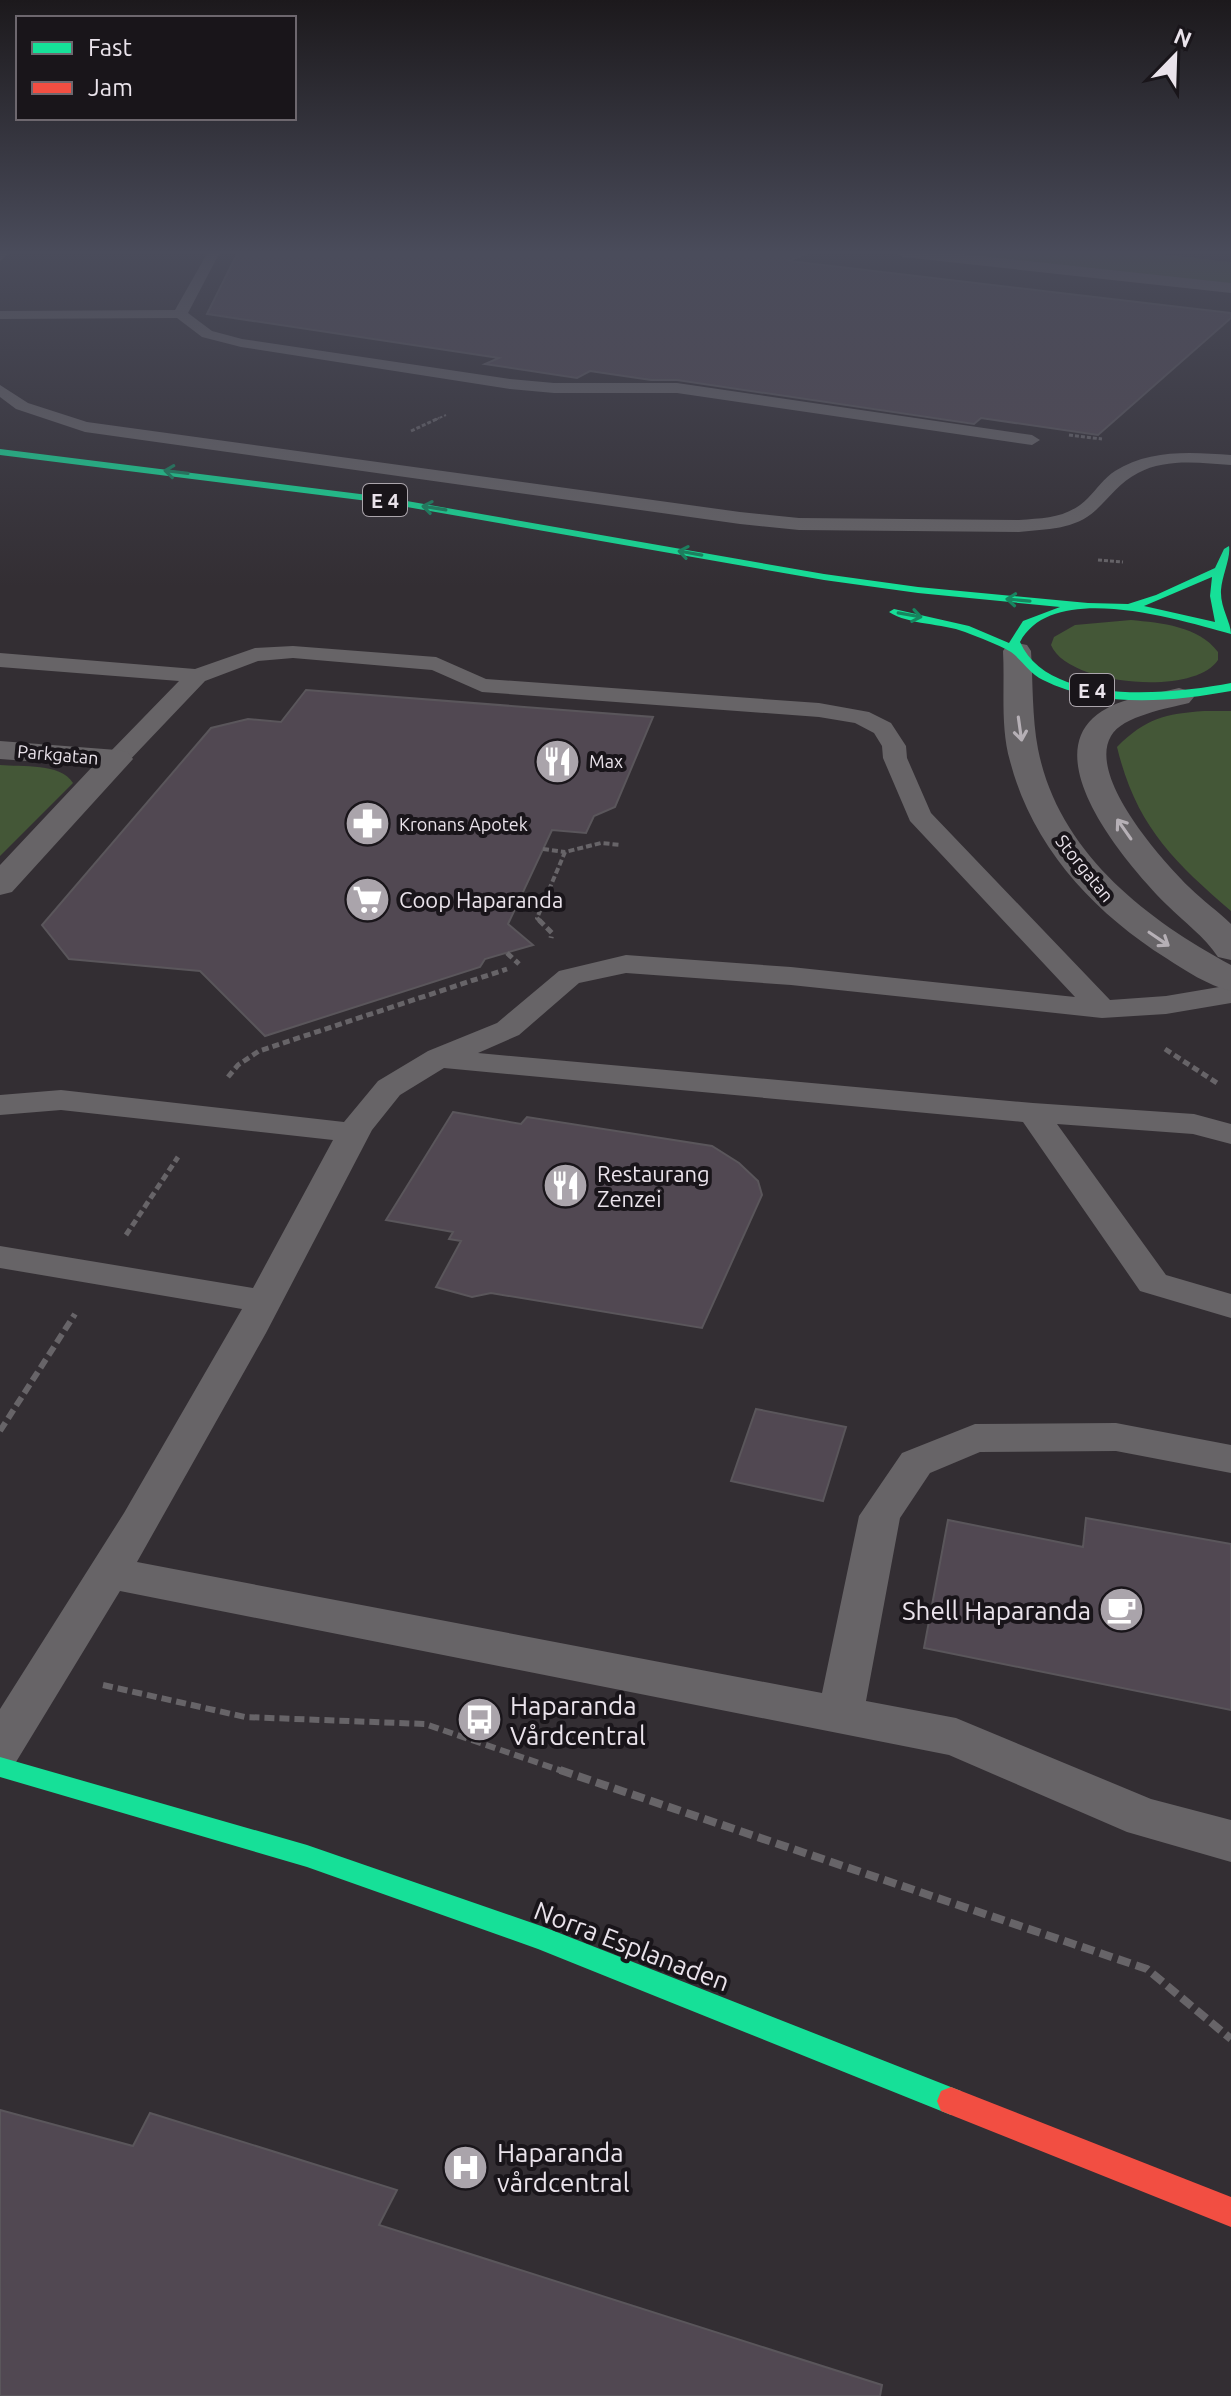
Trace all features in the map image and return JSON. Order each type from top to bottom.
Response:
[{"type":"main road","name":"E 4","points":[[0,452],[370,498],[824,577],[918,590],[1181,614],[1227,629]]},
{"type":"main road","points":[[134,488],[193,495]]},
{"type":"main road","points":[[1129,607],[1174,591],[1216,571],[1231,548]]},
{"type":"main road","points":[[1216,571],[1215,610],[1227,629]]},
{"type":"main road","name":"E 4","points":[[1017,651],[1015,636],[1028,623],[1053,613],[1096,607]]},
{"type":"main road","name":"E 4","points":[[881,610],[948,623],[1017,651],[1033,668],[1072,685],[1124,695],[1231,696]]},
{"type":"main road","name":"E 4","points":[[1190,696],[1231,687]]},
{"type":"main road","name":"Norra Esplanaden","points":[[0,1767],[307,1856],[544,1939],[1231,2212]]},
{"type":"street","name":"Storgatan","points":[[1017,651],[1018,716],[1025,759],[1036,794],[1057,834],[1090,880],[1139,925],[1231,980]]},
{"type":"street","points":[[1190,696],[1123,713],[1102,726],[1094,736],[1090,749],[1092,766],[1122,828],[1157,874],[1231,949]]},
{"type":"street","name":"Parkgatan","points":[[0,750],[117,759]]},
{"type":"street","points":[[0,885],[117,759]]},
{"type":"lane","points":[[379,364],[554,388],[677,388],[1032,440]]},
{"type":"lane","points":[[0,390],[22,406],[85,427],[799,524],[991,526],[1053,523],[1080,514],[1121,475],[1152,463],[1182,458],[1231,460]]},
{"type":"lane","points":[[1152,463],[1231,473]]},
{"type":"lane","points":[[0,660],[197,676],[255,655],[293,652],[365,656],[436,664],[482,685],[819,710],[861,717],[883,728],[894,746],[895,758],[919,816],[1102,1009]]},
{"type":"lane","points":[[117,759],[197,676]]},
{"type":"lane","points":[[0,1748],[109,1573],[264,1301],[354,1133],[389,1088],[439,1058],[508,1029],[569,977],[626,964],[791,976],[1102,1009],[1166,1005],[1231,994]]},
{"type":"lane","points":[[439,1058],[1033,1113],[1194,1124],[1231,1134]]},
{"type":"lane","points":[[0,1105],[61,1100],[354,1133]]},
{"type":"lane","points":[[1033,1113],[1153,1283],[1231,1306]]},
{"type":"lane","points":[[0,1257],[264,1301]]},
{"type":"lane","points":[[840,1715],[880,1516],[916,1463],[975,1438],[1116,1437],[1231,1459]]},
{"type":"lane","points":[[109,1573],[956,1737],[1144,1818],[1231,1841]]},
{"type":"path","points":[[543,849],[565,852]]},
{"type":"path","points":[[507,953],[520,965]]},
{"type":"path","points":[[48,1672],[245,1717],[425,1724],[1147,1969],[1231,2039]]},
{"type":"green space","points":[[1131,620],[1167,625],[1201,636],[1218,652],[1218,660],[1205,672],[1184,679],[1132,681],[1080,669],[1062,659],[1051,645],[1054,637],[1075,625]]},
{"type":"green space","points":[[1204,711],[1231,711],[1231,911],[1191,875],[1159,839],[1135,798],[1117,747],[1137,730],[1157,719]]},
{"type":"green space","points":[[0,765],[50,769],[60,772],[73,783],[0,856]]},
{"type":"building","points":[[485,364],[1179,364],[1098,435],[981,418],[974,424],[677,380],[651,380],[590,371],[577,378]]},
{"type":"building","points":[[306,690],[653,717],[615,807],[594,816],[586,833],[552,830],[508,924],[533,945],[485,959],[480,967],[265,1036],[200,971],[69,959],[42,925],[211,728],[248,719],[281,722]]},
{"type":"building","points":[[453,1112],[521,1124],[527,1117],[712,1146],[739,1163],[758,1181],[762,1195],[702,1328],[491,1293],[472,1297],[436,1287],[461,1241],[449,1239],[453,1232],[386,1220]]},
{"type":"building","points":[[756,1409],[846,1427],[823,1501],[731,1481]]},
{"type":"building","points":[[1086,1518],[1231,1544],[1231,1710],[924,1648],[948,1520],[1083,1547]]},
{"type":"building","points":[[0,2110],[133,2146],[150,2113],[397,2190],[379,2225],[882,2385],[880,2396],[0,2396]]},
{"type":"traffic: fast","points":[[0,452],[384,500],[824,577],[918,590],[1096,607]]},
{"type":"traffic: fast","points":[[1222,626],[1215,596],[1220,568],[1229,549]]},
{"type":"traffic: fast","points":[[1129,607],[1160,597],[1216,571]]},
{"type":"traffic: fast","points":[[1231,631],[1157,611],[1129,607],[1074,607],[1050,612],[1027,624],[1014,642],[1026,663],[1045,677],[1096,692],[1154,696],[1231,687]]},
{"type":"traffic: fast","points":[[894,612],[965,628],[1017,651]]},
{"type":"traffic: fast","points":[[0,1767],[307,1856],[544,1939],[951,2101]]},
{"type":"traffic: jam","points":[[951,2101],[1231,2212]]},
{"type":"place","name":"Max","points":[[558,761]]},
{"type":"place","name":"Kronans Apotek","points":[[368,824]]},
{"type":"place","name":"Coop Haparanda","points":[[368,899]]},
{"type":"place","name":"Restaurang Zenzei","points":[[566,1186]]},
{"type":"place","name":"Shell Haparanda","points":[[1122,1610]]},
{"type":"place","name":"Haparanda Vårdcentral","points":[[479,1720]]},
{"type":"place","name":"Haparanda vårdcentral","points":[[466,2167]]}]
